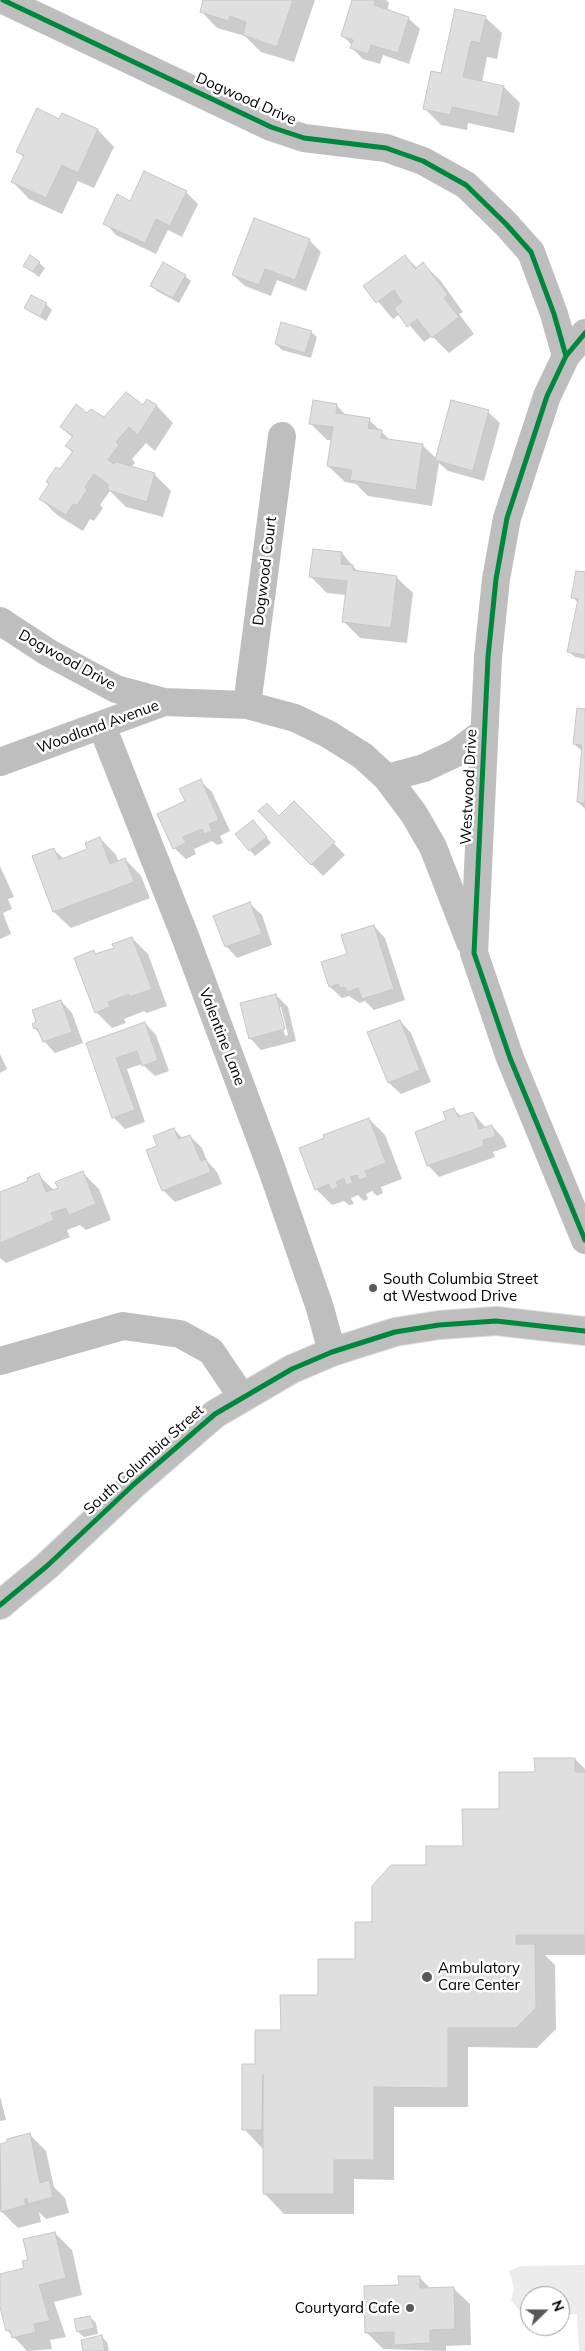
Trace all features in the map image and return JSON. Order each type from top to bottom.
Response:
[{"type":"street","name":"Dogwood Drive","points":[[3,0],[272,127],[304,138],[386,148],[423,161],[466,185],[506,224],[531,252],[554,314],[566,356]]},
{"type":"street","name":"Westwood Drive","points":[[585,333],[566,356],[547,396],[507,518],[496,579],[488,657],[474,953],[510,1058],[585,1240]]},
{"type":"street","name":"Dogwood Court","points":[[247,705],[282,436]]},
{"type":"street","name":"Dogwood Drive","points":[[0,621],[49,653],[116,689],[164,702]]},
{"type":"street","name":"Woodland Avenue","points":[[0,762],[164,702],[247,705],[295,718],[328,734],[363,756],[387,778],[414,814],[433,847],[474,953]]},
{"type":"street","name":"Valentine Lane","points":[[102,726],[189,948],[271,1167],[320,1308],[332,1352]]},
{"type":"street","points":[[387,778],[424,768],[456,752],[484,732]]},
{"type":"street","name":"South Columbia Street","points":[[0,1605],[47,1566],[133,1485],[215,1414],[242,1396],[292,1369],[332,1352],[395,1332],[439,1325],[496,1321],[585,1331]]},
{"type":"street","points":[[0,1361],[122,1326],[180,1334],[211,1351],[242,1396]]},
{"type":"shaded area","points":[[585,2265],[585,2351],[579,2351],[577,2314],[570,2314],[570,2286],[520,2286],[520,2312],[511,2300],[514,2288],[509,2271],[520,2266]]},
{"type":"building","points":[[203,0],[293,0],[277,47],[243,35],[246,22],[230,16],[228,21],[200,12]]},
{"type":"building","points":[[352,0],[375,0],[374,5],[409,17],[398,53],[371,45],[368,54],[350,48],[353,40],[341,36]]},
{"type":"building","points":[[455,9],[486,16],[480,43],[471,41],[463,77],[504,86],[498,117],[452,107],[450,115],[423,109],[431,71],[441,73]]},
{"type":"building","points":[[37,108],[59,119],[62,113],[98,129],[78,173],[62,165],[46,198],[11,182],[24,155],[16,152]]},
{"type":"building","points":[[144,171],[187,191],[170,226],[156,219],[145,243],[103,224],[117,194],[130,201]]},
{"type":"building","points":[[254,218],[310,239],[295,280],[265,269],[259,285],[232,275]]},
{"type":"building","points":[[30,255],[40,262],[33,272],[23,266]]},
{"type":"building","points":[[405,255],[415,269],[423,262],[448,295],[444,298],[459,317],[432,338],[417,319],[407,327],[394,308],[402,302],[394,290],[376,303],[363,286]]},
{"type":"building","points":[[163,262],[186,275],[173,298],[150,286]]},
{"type":"building","points":[[31,295],[47,303],[40,317],[24,308]]},
{"type":"building","points":[[281,322],[312,331],[305,353],[275,344]]},
{"type":"building","points":[[126,392],[143,405],[147,399],[157,405],[138,435],[129,427],[116,442],[119,445],[108,460],[114,464],[116,462],[155,473],[147,502],[108,490],[108,484],[94,474],[85,487],[87,490],[77,505],[73,504],[66,515],[39,499],[49,484],[46,482],[56,467],[60,469],[73,451],[65,446],[73,436],[60,427],[76,404],[87,413],[91,409],[104,417]]},
{"type":"building","points":[[313,400],[337,404],[336,413],[370,418],[368,428],[382,430],[381,438],[423,444],[416,490],[350,480],[352,470],[327,466],[333,427],[309,424]]},
{"type":"building","points":[[451,400],[489,410],[473,471],[435,460]]},
{"type":"building","points":[[313,549],[342,552],[341,564],[353,565],[353,570],[397,576],[391,628],[342,622],[347,581],[309,577]]},
{"type":"building","points":[[576,571],[585,572],[585,655],[567,652],[578,599],[571,598]]},
{"type":"building","points":[[577,708],[585,709],[585,803],[577,802],[582,745],[573,744]]},
{"type":"building","points":[[201,779],[219,820],[209,824],[212,831],[204,834],[202,829],[183,837],[186,843],[173,849],[157,814],[185,801],[179,789]]},
{"type":"building","points":[[294,801],[335,842],[311,865],[258,811],[267,803],[279,816]]},
{"type":"building","points":[[253,820],[267,837],[249,851],[235,834]]},
{"type":"building","points":[[100,837],[110,864],[125,858],[134,882],[53,912],[32,856],[54,848],[59,860],[87,849],[85,843]]},
{"type":"building","points":[[250,902],[262,934],[225,947],[213,916]]},
{"type":"building","points":[[374,925],[394,989],[362,999],[358,988],[347,992],[345,987],[340,988],[338,984],[329,987],[321,962],[347,954],[341,935]]},
{"type":"building","points":[[132,937],[152,989],[129,997],[129,994],[108,1002],[110,1007],[95,1013],[74,958],[94,950],[95,954],[114,948],[112,944]]},
{"type":"building","points":[[276,994],[285,1029],[249,1039],[240,1003]]},
{"type":"building","points":[[61,1000],[72,1032],[43,1042],[37,1028],[34,1029],[32,1024],[36,1022],[32,1010]]},
{"type":"building","points":[[400,1020],[420,1070],[388,1083],[367,1032]]},
{"type":"building","points":[[145,1022],[158,1060],[142,1066],[137,1051],[116,1058],[135,1110],[112,1118],[86,1043]]},
{"type":"building","points":[[454,1108],[458,1117],[473,1112],[479,1129],[492,1125],[496,1136],[483,1140],[484,1146],[427,1166],[415,1132],[446,1120],[443,1112]]},
{"type":"building","points":[[369,1118],[386,1163],[365,1171],[368,1177],[359,1180],[357,1175],[350,1177],[353,1183],[346,1185],[344,1178],[336,1182],[338,1187],[331,1190],[329,1184],[315,1190],[299,1148],[324,1138],[323,1135]]},
{"type":"building","points":[[174,1128],[178,1139],[190,1135],[201,1161],[206,1159],[211,1172],[162,1191],[146,1150],[157,1146],[153,1136]]},
{"type":"building","points":[[83,1171],[96,1204],[69,1215],[66,1208],[51,1213],[54,1220],[0,1243],[0,1192],[28,1181],[27,1178],[39,1173],[46,1192],[58,1188],[55,1182]]},
{"type":"building","name":"Ambulatory Care Center","points":[[534,1758],[575,1758],[575,1772],[585,1772],[585,1935],[516,1935],[516,1944],[535,1944],[536,2008],[516,2028],[448,2028],[448,2088],[374,2087],[374,2160],[334,2160],[334,2194],[263,2194],[263,2074],[262,2130],[242,2130],[242,2064],[255,2064],[255,2030],[281,2030],[280,1995],[318,1995],[318,1959],[355,1959],[355,1922],[372,1922],[372,1886],[391,1865],[426,1865],[426,1846],[463,1846],[462,1809],[499,1809],[499,1772],[535,1772]]},
{"type":"building","points":[[30,2133],[40,2183],[49,2180],[53,2197],[28,2204],[27,2198],[24,2199],[26,2205],[1,2212],[0,2144],[7,2142],[7,2139]]},
{"type":"building","points":[[55,2232],[66,2278],[39,2285],[50,2321],[34,2324],[36,2332],[12,2338],[10,2330],[6,2331],[0,2307],[0,2274],[24,2268],[22,2261],[28,2260],[23,2239]]},
{"type":"building","name":"Courtyard Cafe","points":[[398,2276],[420,2276],[420,2288],[454,2287],[455,2329],[430,2330],[430,2343],[394,2345],[394,2332],[365,2333],[364,2286],[399,2285]]},
{"type":"building","points":[[90,2316],[94,2328],[77,2332],[74,2319]]},
{"type":"building","points":[[102,2335],[105,2351],[83,2351],[81,2340]]},
{"type":"cycle path","points":[[3,0],[271,127],[304,138],[386,148],[423,161],[466,185],[506,224],[531,252],[554,314],[566,356]]},
{"type":"cycle path","points":[[585,333],[566,356],[547,396],[507,518],[496,579],[488,657],[474,953],[510,1058],[585,1240]]},
{"type":"cycle path","points":[[0,1605],[47,1566],[133,1485],[215,1414],[292,1369],[332,1352],[395,1332],[439,1325],[496,1321],[585,1331]]},
{"type":"place","name":"South Columbia Street at Westwood Drive","points":[[373,1288]]},
{"type":"place","name":"Ambulatory Care Center","points":[[427,1977]]},
{"type":"place","name":"Courtyard Cafe","points":[[410,2308]]}]
